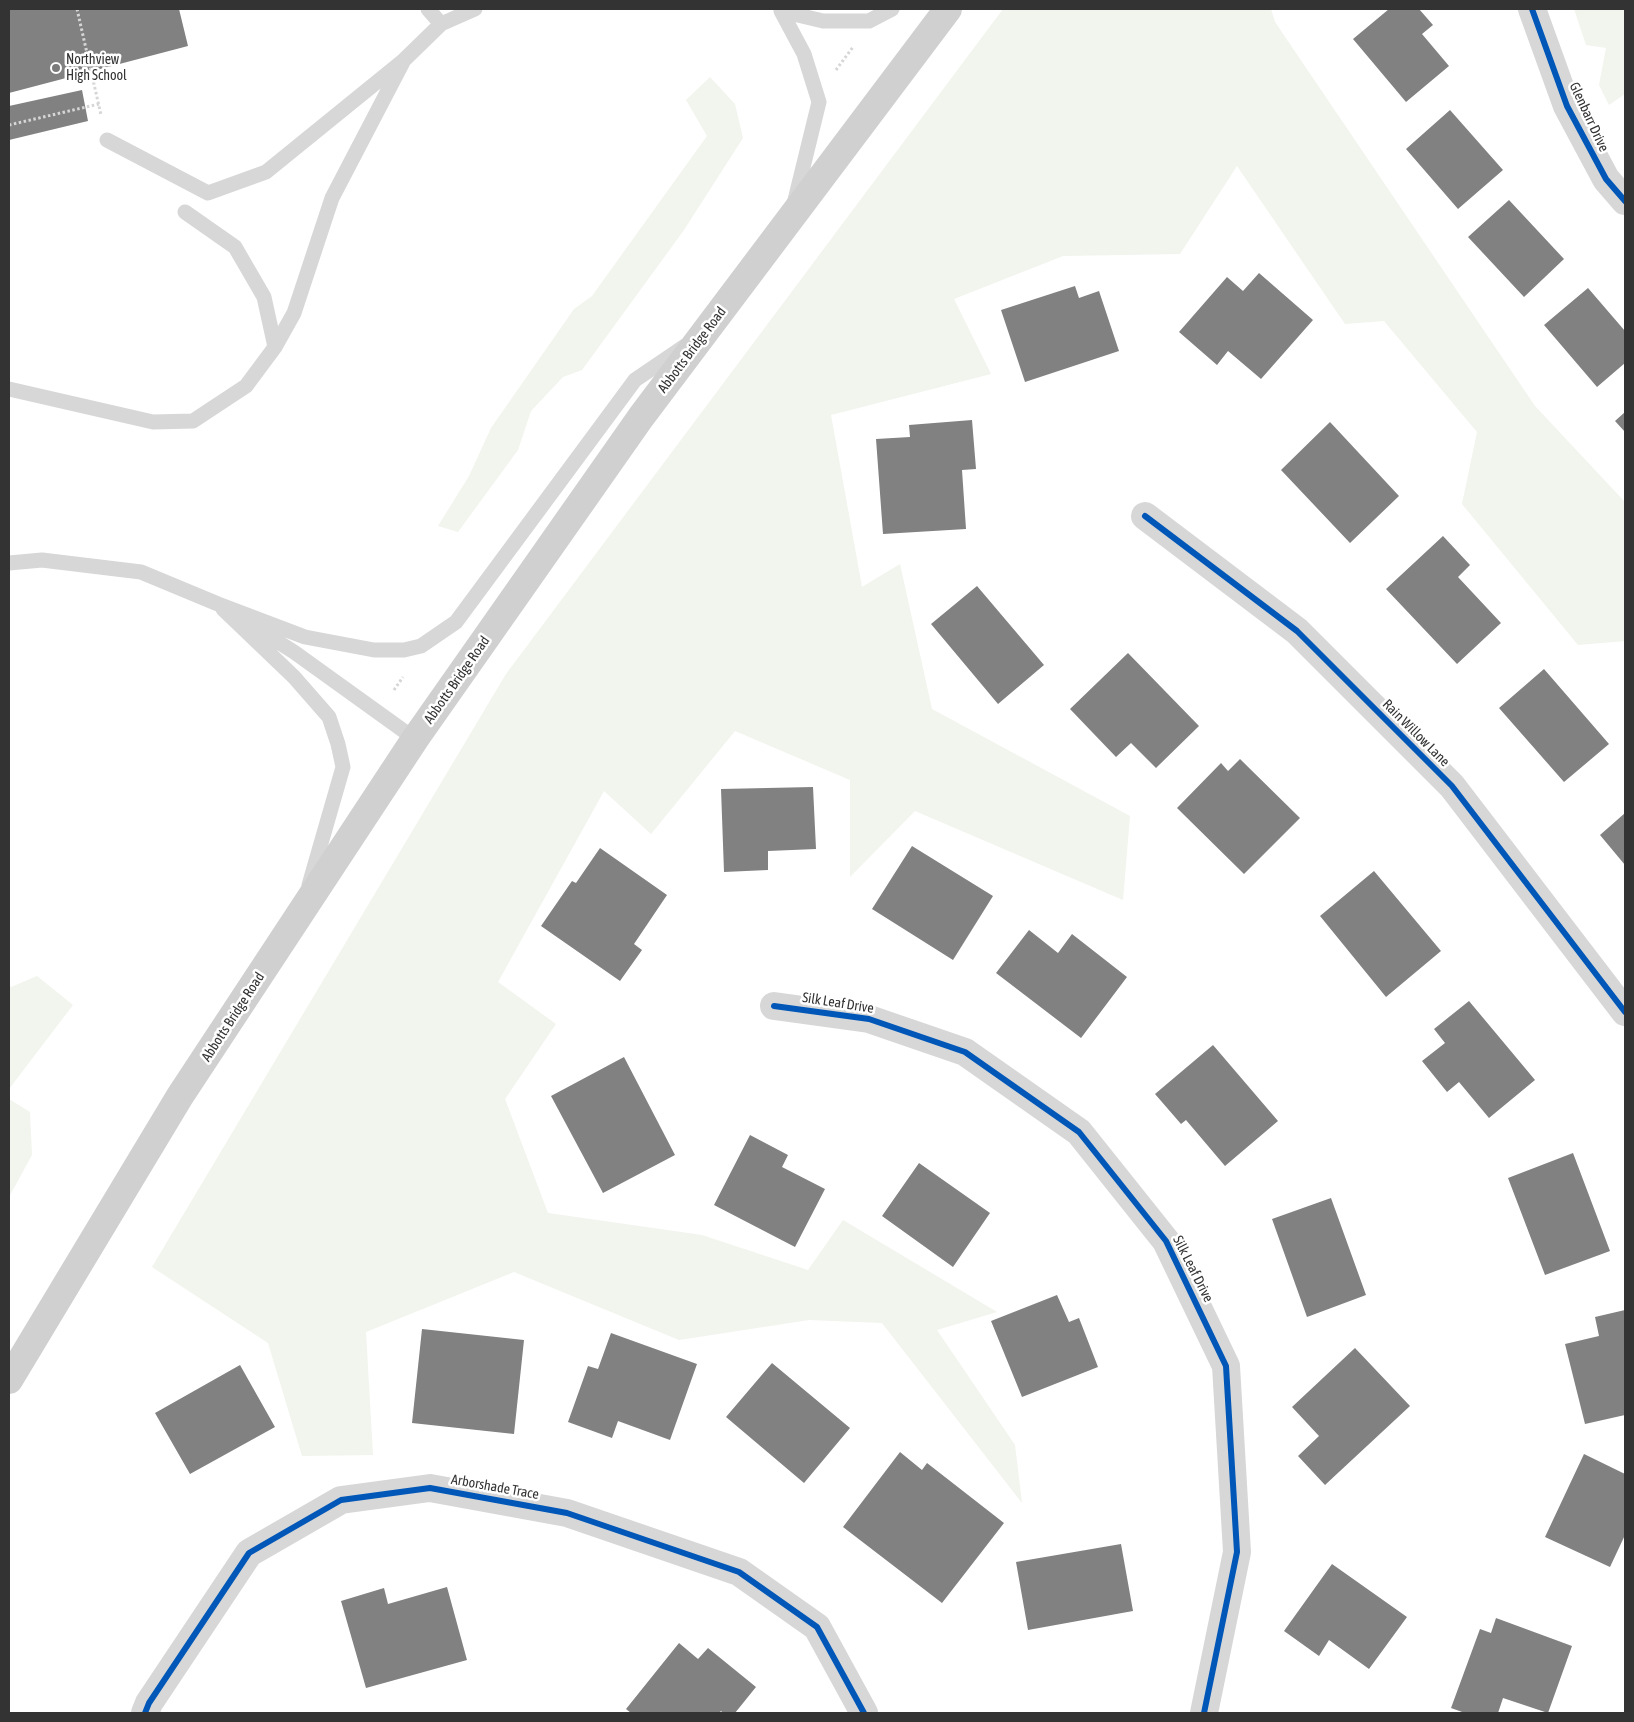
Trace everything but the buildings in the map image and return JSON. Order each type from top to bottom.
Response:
[{"type":"main road","name":"Abbotts Bridge Road","points":[[9,1380],[180,1096],[415,739],[641,417],[948,9]]},
{"type":"street","name":"Glenbarr Drive","points":[[1532,9],[1568,106],[1606,179],[1625,201]]},
{"type":"street","name":"Rain Willow Lane","points":[[1145,516],[1297,631],[1452,786],[1625,1012]]},
{"type":"street","name":"Silk Leaf Drive","points":[[774,1006],[869,1019],[965,1052],[1078,1132],[1166,1241],[1226,1366],[1237,1552],[1204,1713]]},
{"type":"street","name":"Arborshade Trace","points":[[145,1713],[149,1703],[249,1553],[341,1500],[430,1488],[568,1513],[739,1572],[817,1627],[864,1713]]},
{"type":"lane","points":[[428,9],[441,24]]},
{"type":"lane","points":[[107,140],[208,193],[266,172],[404,60],[441,24],[475,9]]},
{"type":"lane","points":[[779,10],[822,21],[869,21],[892,9]]},
{"type":"lane","points":[[779,10],[804,54],[819,102],[790,218]]},
{"type":"lane","points":[[9,390],[152,422],[193,421],[246,386],[275,347],[294,313],[332,198],[404,60]]},
{"type":"lane","points":[[185,212],[235,248],[264,297],[275,347]]},
{"type":"lane","points":[[9,563],[42,560],[140,572],[305,637],[374,650],[404,650],[421,646],[456,622],[635,380],[705,332]]},
{"type":"lane","points":[[218,604],[294,652],[415,739]]},
{"type":"lane","points":[[218,604],[294,677],[329,717],[338,744],[343,767],[301,914]]},
{"type":"path","points":[[77,9],[107,140]]},
{"type":"path","points":[[9,125],[99,104]]},
{"type":"shaded area","points":[[1003,9],[1271,9],[1275,22],[1535,406],[1625,502],[1625,641],[1578,645],[1462,504],[1477,432],[1384,321],[1345,324],[1237,166],[1180,254],[1063,256],[954,299],[991,374],[831,415],[862,587],[900,564],[932,709],[1130,816],[1123,900],[915,811],[850,877],[850,780],[735,731],[651,834],[604,791],[498,982],[556,1024],[505,1099],[548,1213],[702,1235],[808,1270],[843,1220],[997,1312],[937,1330],[1015,1445],[1022,1503],[882,1323],[809,1320],[679,1340],[514,1272],[366,1332],[373,1455],[302,1456],[268,1343],[152,1267],[506,674]]},
{"type":"shaded area","points":[[1574,9],[1625,9],[1625,94],[1609,105],[1599,85],[1606,48],[1586,45]]},
{"type":"shaded area","points":[[710,77],[735,104],[743,138],[684,230],[582,370],[563,377],[531,411],[518,450],[458,532],[438,526],[469,476],[491,428],[574,309],[592,296],[707,136],[686,100]]},
{"type":"shaded area","points":[[37,976],[73,1005],[9,1089],[9,986],[11,987]]},
{"type":"shaded area","points":[[9,1099],[30,1112],[32,1155],[9,1197]]},
{"type":"cycle path","points":[[1532,9],[1567,106],[1606,179],[1625,201]]},
{"type":"cycle path","points":[[1145,516],[1297,631],[1452,786],[1625,1012]]},
{"type":"cycle path","points":[[774,1006],[869,1019],[965,1052],[1079,1132],[1166,1241],[1226,1366],[1237,1552],[1204,1713]]},
{"type":"cycle path","points":[[145,1713],[149,1703],[249,1553],[341,1500],[430,1488],[567,1513],[739,1572],[817,1627],[864,1713]]},
{"type":"place","name":"Northview High School","points":[[56,68]]}]
